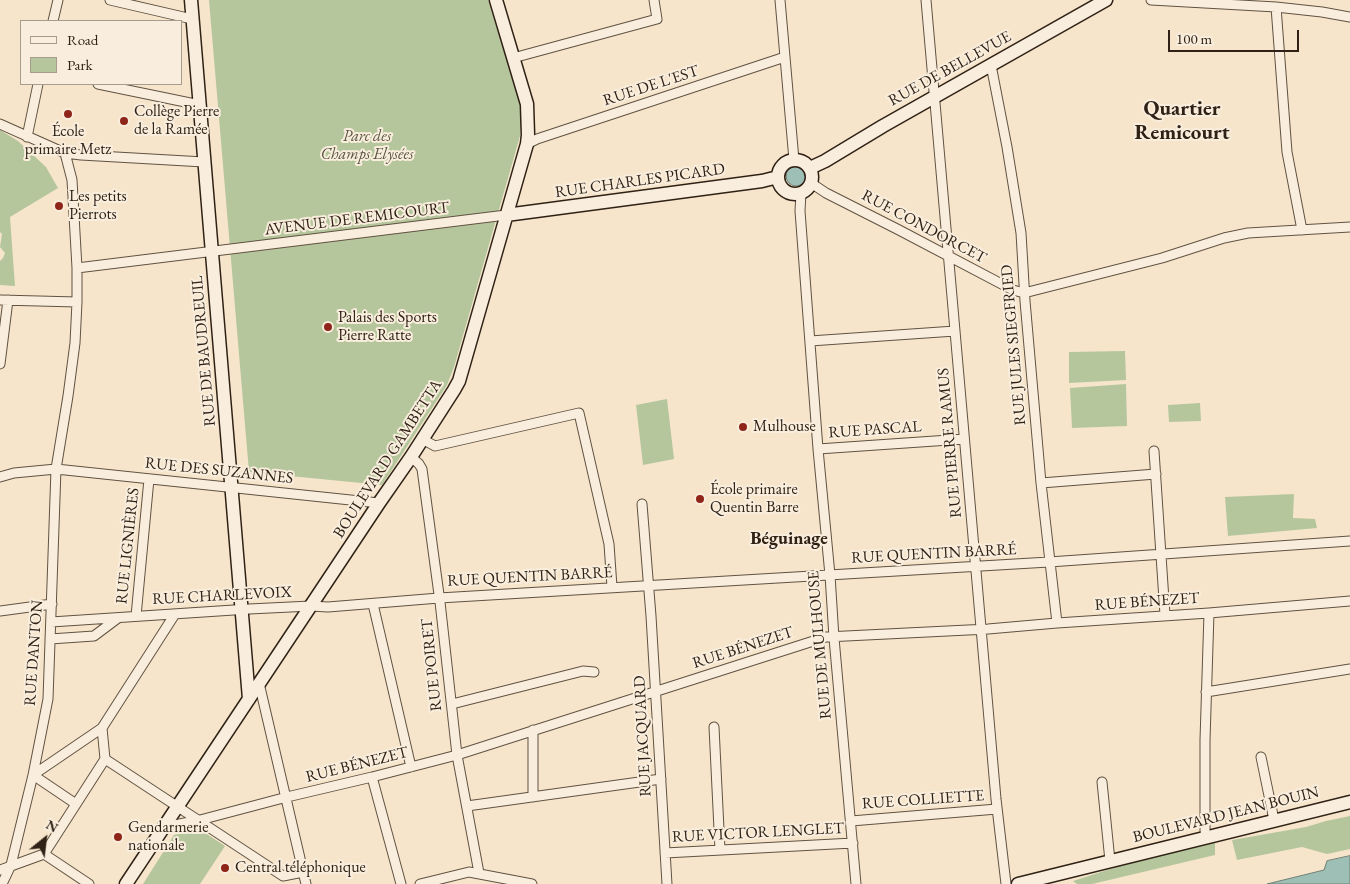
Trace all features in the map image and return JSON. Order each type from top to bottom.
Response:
[{"type":"main road","name":"RUE DE BAUDREUIL","points":[[191,0],[249,699]]},
{"type":"main road","name":"BOULEVARD GAMBETTA","points":[[126,884],[411,457],[459,381],[528,135],[527,104],[496,0]]},
{"type":"main road","name":"RUE DE BELLEVUE","points":[[810,168],[1106,0]]},
{"type":"main road","points":[[794,160],[803,162],[810,168],[813,178],[812,183],[805,191],[790,193],[782,187],[778,177],[784,163],[794,160]]},
{"type":"main road","name":"RUE CHARLES PICARD","points":[[506,215],[762,181],[778,177]]},
{"type":"main road","points":[[245,655],[250,666],[255,671],[262,671],[273,663]]},
{"type":"main road","name":"BOULEVARD JEAN BOUIN","points":[[1018,884],[1350,802]]},
{"type":"street","points":[[53,20],[58,0]]},
{"type":"street","points":[[110,0],[192,19]]},
{"type":"street","points":[[513,58],[657,19],[654,0]]},
{"type":"street","points":[[780,0],[794,160]]},
{"type":"street","name":"RUE PIERRE RAMUS","points":[[926,0],[975,566],[997,809],[1006,884]]},
{"type":"street","points":[[1151,0],[1276,7],[1350,16]]},
{"type":"street","points":[[1276,7],[1287,152],[1302,230]]},
{"type":"street","name":"RUE DE L'EST","points":[[527,144],[785,57]]},
{"type":"street","name":"RUE JULES SIEGFRIED","points":[[990,66],[1007,147],[1021,233],[1024,292],[1041,483],[1057,623]]},
{"type":"street","points":[[28,137],[38,85]]},
{"type":"street","points":[[103,85],[200,104]]},
{"type":"street","points":[[0,124],[65,153],[204,162]]},
{"type":"street","name":"RUE DANTON","points":[[2,884],[12,865],[48,699],[56,469],[75,343],[77,268],[72,180],[65,153]]},
{"type":"street","name":"RUE CONDORCET","points":[[812,183],[826,193],[1013,290],[1024,292]]},
{"type":"street","name":"RUE DE MULHOUSE","points":[[801,193],[800,211],[818,449],[856,884]]},
{"type":"street","name":"AVENUE DE REMICOURT","points":[[77,268],[506,215]]},
{"type":"street","points":[[1024,292],[1162,258],[1224,238],[1248,233],[1350,227]]},
{"type":"street","points":[[0,364],[4,300],[76,302]]},
{"type":"street","points":[[810,341],[955,330]]},
{"type":"street","points":[[422,440],[435,446],[579,413],[609,544],[612,587]]},
{"type":"street","name":"RUE PASCAL","points":[[818,449],[964,439]]},
{"type":"street","points":[[1154,451],[1165,615]]},
{"type":"street","name":"RUE POIRET","points":[[411,457],[422,469],[457,755],[479,873]]},
{"type":"street","name":"RUE DES SUZANNES","points":[[0,477],[14,473],[56,469],[379,503]]},
{"type":"street","points":[[1041,483],[1156,474]]},
{"type":"street","name":"RUE LIGNIÈRES","points":[[136,616],[149,479]]},
{"type":"street","name":"RUE JACQUARD","points":[[642,504],[649,586],[667,884]]},
{"type":"street","name":"RUE QUENTIN BARRÉ","points":[[311,606],[328,607],[612,587],[1050,562],[1350,541]]},
{"type":"street","name":"RUE BÉNEZET","points":[[164,826],[200,820],[457,755],[826,637],[981,630],[1350,601]]},
{"type":"street","points":[[0,611],[52,604]]},
{"type":"street","points":[[372,604],[411,767]]},
{"type":"street","name":"RUE CHARLEVOIX","points":[[51,622],[311,606]]},
{"type":"street","points":[[1206,837],[1205,740],[1209,613]]},
{"type":"street","points":[[76,804],[33,775],[102,728],[175,614]]},
{"type":"street","points":[[50,639],[94,636],[118,618]]},
{"type":"street","points":[[1206,692],[1350,669]]},
{"type":"street","points":[[452,704],[583,672],[594,672]]},
{"type":"street","points":[[259,683],[306,884]]},
{"type":"street","points":[[714,727],[720,850]]},
{"type":"street","points":[[0,870],[44,854],[105,759],[102,728]]},
{"type":"street","points":[[533,730],[533,797]]},
{"type":"street","points":[[1261,758],[1274,820]]},
{"type":"street","points":[[105,759],[282,876],[303,872]]},
{"type":"street","points":[[372,778],[400,884]]},
{"type":"street","points":[[467,806],[661,779]]},
{"type":"street","name":"BOULEVARD JEAN BOUIN","points":[[1102,782],[1110,861]]},
{"type":"street","name":"RUE COLLIETTE","points":[[851,821],[997,809]]},
{"type":"street","name":"RUE VICTOR LENGLET","points":[[665,853],[853,844]]},
{"type":"street","points":[[44,854],[89,884]]},
{"type":"street","points":[[420,884],[469,872],[532,884]]},
{"type":"street","points":[[277,884],[282,876]]},
{"type":"green space","name":"Parc des Champs Elysées","points":[[209,0],[488,0],[520,104],[520,136],[454,367],[447,385],[382,485],[249,472]]},
{"type":"green space","points":[[0,130],[18,141],[46,167],[58,188],[10,217],[15,286],[0,285],[0,261],[5,253],[0,247],[2,234],[0,232]]},
{"type":"green space","points":[[1125,351],[1126,380],[1069,383],[1069,352]]},
{"type":"green space","points":[[1126,384],[1127,426],[1072,428],[1070,388]]},
{"type":"green space","points":[[667,399],[674,459],[643,465],[636,405]]},
{"type":"green space","points":[[1200,403],[1201,421],[1169,422],[1168,405]]},
{"type":"green space","points":[[1294,494],[1293,518],[1315,519],[1317,528],[1228,536],[1225,497]]},
{"type":"green space","points":[[1350,816],[1350,849],[1327,854],[1302,847],[1237,860],[1232,840],[1306,827]]},
{"type":"green space","points":[[199,829],[225,846],[200,884],[143,884],[174,835]]},
{"type":"green space","points":[[1215,840],[1215,855],[1092,884],[1077,884],[1073,881],[1132,862]]},
{"type":"water","points":[[792,166],[800,166],[806,172],[806,180],[800,186],[792,186],[786,180],[786,172]]},
{"type":"water","points":[[1350,856],[1350,884],[1267,884],[1324,870],[1327,861]]},
{"type":"place","name":"École primaire Metz","points":[[68,114]]},
{"type":"place","name":"Collège Pierre de la Ramée","points":[[124,121]]},
{"type":"place","name":"Les petits Pierrots","points":[[59,206]]},
{"type":"place","name":"Palais des Sports Pierre Ratte","points":[[328,327]]},
{"type":"place","name":"Mulhouse","points":[[743,427]]},
{"type":"place","name":"École primaire Quentin Barre","points":[[700,499]]},
{"type":"place","name":"Gendarmerie nationale","points":[[118,837]]},
{"type":"place","name":"Central téléphonique","points":[[225,868]]},
{"type":"district","name":"Quartier Remicourt","points":[[1182,121]]},
{"type":"district","name":"Béguinage","points":[[789,539]]}]
